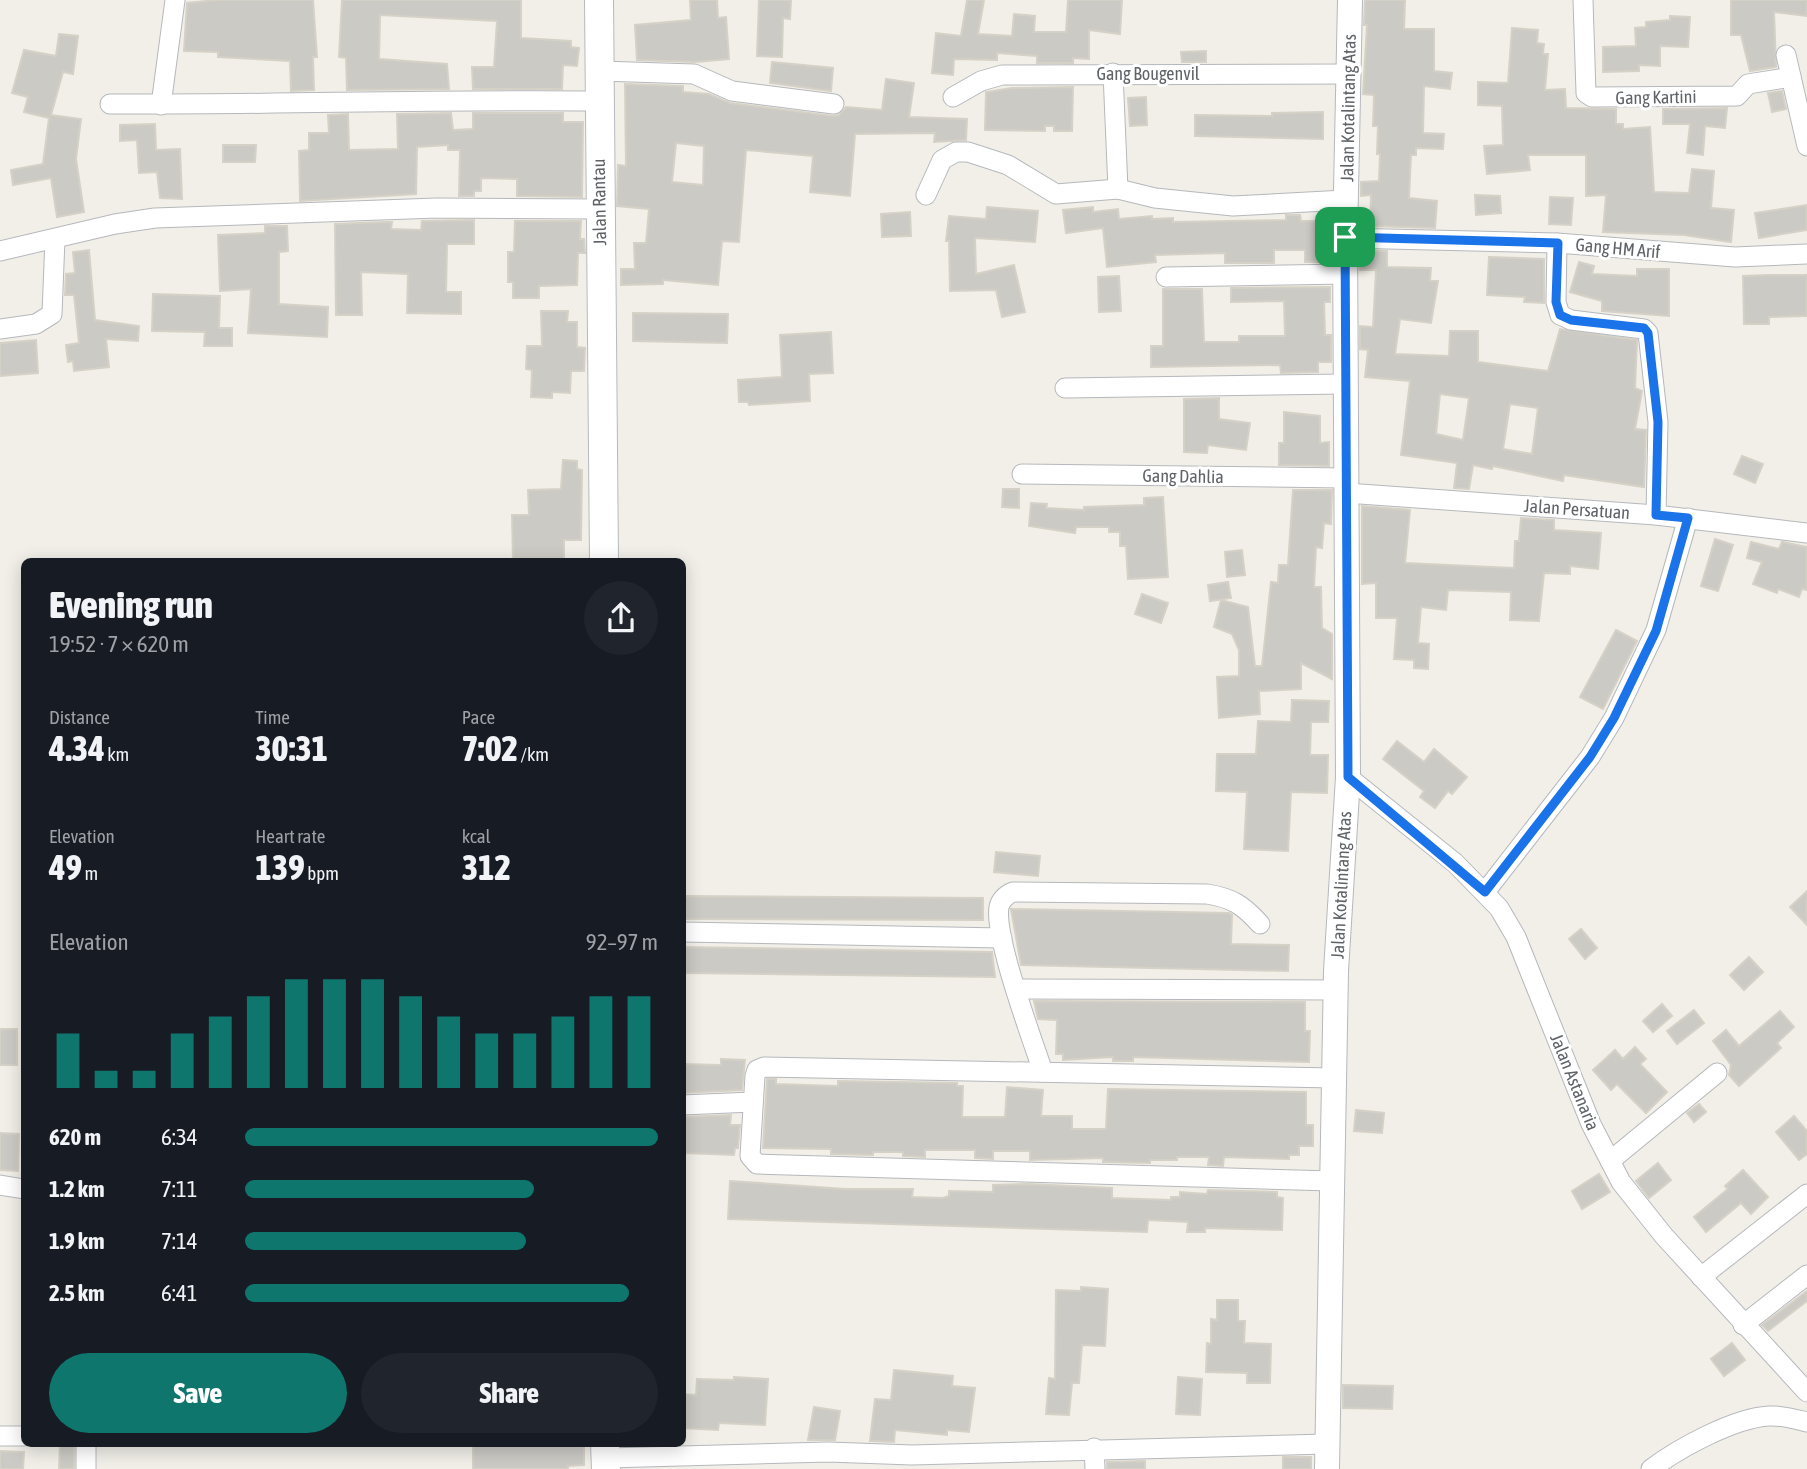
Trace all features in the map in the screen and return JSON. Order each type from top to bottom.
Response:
[{"type":"main road","name":"Jalan Rantau","points":[[599,0],[604,558]]},
{"type":"street","points":[[161,105],[175,0]]},
{"type":"street","name":"Jalan Kotalintang Atas","points":[[1326,1469],[1336,981],[1348,777],[1345,200],[1350,0]]},
{"type":"street","name":"Gang Kartini","points":[[1583,0],[1586,93],[1589,96],[1737,96],[1748,85],[1791,77]]},
{"type":"street","points":[[1786,55],[1807,146]]},
{"type":"street","points":[[600,71],[694,74],[732,91],[834,104]]},
{"type":"street","points":[[1113,73],[1118,190]]},
{"type":"street","name":"Gang Bougenvil","points":[[953,97],[981,81],[1002,75],[1348,74]]},
{"type":"street","points":[[110,104],[283,105],[431,99],[598,101]]},
{"type":"street","points":[[926,195],[942,160],[957,152],[968,152],[1007,165],[1056,194],[1118,190],[1155,198],[1233,206],[1345,200]]},
{"type":"street","points":[[0,251],[155,218],[437,208],[599,209]]},
{"type":"street","name":"Gang HM Arif","points":[[1345,237],[1558,243],[1735,257],[1807,254]]},
{"type":"street","points":[[0,329],[36,324],[52,314],[55,239]]},
{"type":"street","points":[[1558,243],[1557,310],[1571,320],[1644,328],[1648,333],[1658,422],[1656,515]]},
{"type":"street","points":[[1166,277],[1346,274]]},
{"type":"street","points":[[1065,388],[1345,384]]},
{"type":"street","name":"Gang Dahlia","points":[[1022,474],[1345,486]]},
{"type":"street","name":"Jalan Persatuan","points":[[1345,486],[1688,518],[1807,533]]},
{"type":"street","points":[[1485,892],[1590,757],[1614,718],[1656,631],[1688,518]]},
{"type":"street","name":"Jalan Astanaria","points":[[1348,777],[1485,892],[1499,908],[1516,937],[1591,1124],[1621,1182],[1743,1325],[1807,1392]]},
{"type":"street","points":[[1043,1072],[1002,938],[999,907],[1002,900],[1013,892],[1207,894],[1231,898],[1244,905],[1260,924]]},
{"type":"street","points":[[686,932],[1002,938]]},
{"type":"street","points":[[1017,989],[1336,981]]},
{"type":"street","points":[[1331,1181],[757,1164],[750,1156],[755,1076],[757,1070],[764,1067],[1334,1077]]},
{"type":"street","points":[[1610,1161],[1717,1073]]},
{"type":"street","points":[[686,1105],[753,1102]]},
{"type":"street","points":[[0,1185],[21,1188]]},
{"type":"street","points":[[1701,1277],[1807,1194]]},
{"type":"street","points":[[1743,1325],[1807,1275]]},
{"type":"street","points":[[1651,1469],[1699,1439],[1756,1419],[1782,1417],[1807,1422]]},
{"type":"street","points":[[0,1436],[21,1436]]},
{"type":"street","points":[[606,1457],[828,1452],[912,1462],[1094,1448],[1326,1444]]},
{"type":"street","points":[[86,1447],[86,1469]]},
{"type":"street","points":[[1094,1448],[1095,1469]]},
{"type":"building","points":[[216,0],[313,0],[317,57],[313,57],[314,90],[291,91],[290,61],[218,57],[218,52],[184,51],[187,3]]},
{"type":"building","points":[[342,0],[521,0],[521,38],[571,41],[571,47],[579,48],[577,66],[563,65],[562,89],[473,89],[472,67],[494,67],[497,21],[380,15],[379,59],[447,64],[449,89],[347,90],[346,58],[339,57]]},
{"type":"building","points":[[690,0],[717,0],[718,18],[726,17],[729,59],[695,62],[637,60],[635,25],[691,20]]},
{"type":"building","points":[[759,0],[791,0],[790,19],[783,18],[782,57],[757,56]]},
{"type":"building","points":[[967,0],[984,0],[978,34],[1012,36],[1014,14],[1035,16],[1034,32],[1066,32],[1068,0],[1122,0],[1120,34],[1089,30],[1089,59],[1073,58],[1073,63],[1037,63],[1037,56],[997,53],[997,60],[954,59],[953,75],[932,73],[936,33],[961,36]]},
{"type":"building","points":[[1365,0],[1405,0],[1404,29],[1434,29],[1434,71],[1452,73],[1450,89],[1424,86],[1423,133],[1444,134],[1443,149],[1416,148],[1416,155],[1411,155],[1409,198],[1437,201],[1435,228],[1370,226],[1371,195],[1361,196],[1361,182],[1379,181],[1380,154],[1377,154],[1378,126],[1373,126],[1374,95],[1363,94],[1367,25],[1364,25]]},
{"type":"building","points":[[1731,0],[1807,0],[1807,16],[1774,12],[1776,67],[1750,71],[1741,35],[1731,35]]},
{"type":"building","points":[[1670,16],[1690,17],[1688,47],[1660,46],[1660,66],[1639,65],[1639,71],[1603,72],[1603,47],[1636,46],[1635,28],[1646,27],[1646,22],[1670,20]]},
{"type":"building","points":[[1512,28],[1538,30],[1537,43],[1544,44],[1543,54],[1548,54],[1545,90],[1565,89],[1566,108],[1616,109],[1616,124],[1623,124],[1623,129],[1650,127],[1654,192],[1689,193],[1692,169],[1714,171],[1711,208],[1734,210],[1731,242],[1684,235],[1603,232],[1606,195],[1586,196],[1586,155],[1528,155],[1530,170],[1487,174],[1484,146],[1503,145],[1502,106],[1478,105],[1478,82],[1508,83]]},
{"type":"building","points":[[59,34],[78,36],[73,74],[63,72],[51,115],[81,119],[76,159],[84,212],[57,217],[51,178],[13,185],[11,170],[43,164],[49,118],[24,112],[28,97],[12,93],[24,50],[56,56]]},
{"type":"building","points":[[1206,51],[1206,62],[1182,62],[1181,52]]},
{"type":"building","points":[[772,62],[833,68],[831,91],[770,83]]},
{"type":"building","points":[[886,79],[914,83],[909,117],[967,119],[966,140],[934,142],[935,133],[855,134],[850,196],[810,192],[813,156],[746,150],[739,242],[722,241],[718,285],[663,280],[663,284],[621,285],[621,269],[635,269],[634,243],[646,243],[649,209],[617,206],[618,165],[626,166],[625,84],[683,86],[683,92],[709,94],[730,103],[833,116],[839,115],[846,107],[882,110]],"holes":[[[676,143],[704,146],[703,185],[672,182]]]},
{"type":"building","points":[[1073,87],[1072,131],[1054,131],[1054,126],[1045,126],[1045,131],[985,130],[986,92],[1012,88]]},
{"type":"building","points":[[1782,91],[1786,109],[1772,112],[1768,93]]},
{"type":"building","points":[[1146,97],[1147,125],[1130,126],[1128,98]]},
{"type":"building","points":[[1727,108],[1725,128],[1705,126],[1703,155],[1687,153],[1690,124],[1663,124],[1663,109]]},
{"type":"building","points":[[1323,112],[1323,139],[1195,136],[1195,115],[1272,116],[1272,113]]},
{"type":"building","points":[[451,113],[453,130],[473,129],[473,113],[563,113],[563,122],[583,122],[582,197],[517,196],[517,179],[481,178],[481,191],[474,191],[474,196],[459,196],[460,150],[448,150],[448,145],[417,147],[416,194],[300,201],[299,151],[309,150],[309,133],[329,133],[328,115],[348,114],[349,150],[398,149],[397,114]]},
{"type":"building","points":[[155,124],[156,150],[180,149],[182,199],[160,198],[157,172],[139,173],[137,140],[120,141],[120,125]]},
{"type":"building","points":[[223,145],[256,145],[255,162],[223,162]]},
{"type":"building","points":[[1475,195],[1500,196],[1501,213],[1476,215]]},
{"type":"building","points":[[1550,197],[1573,198],[1571,225],[1549,224]]},
{"type":"building","points":[[1807,205],[1807,230],[1759,238],[1755,213]]},
{"type":"building","points":[[987,207],[1038,211],[1035,242],[975,238],[976,274],[1014,265],[1025,312],[1002,317],[996,290],[950,291],[949,241],[946,241],[949,216],[986,219]]},
{"type":"building","points":[[1093,207],[1093,212],[1118,209],[1119,219],[1152,216],[1152,219],[1173,218],[1173,222],[1286,220],[1286,215],[1300,215],[1301,221],[1323,221],[1323,230],[1328,230],[1330,262],[1305,262],[1305,250],[1274,250],[1274,263],[1225,263],[1225,253],[1155,255],[1156,262],[1107,267],[1103,228],[1066,233],[1063,210]]},
{"type":"building","points":[[910,212],[911,236],[882,237],[881,214]]},
{"type":"building","points":[[474,220],[474,244],[447,244],[446,292],[461,292],[461,314],[407,313],[408,274],[361,272],[362,315],[336,315],[335,224],[392,222],[391,229],[421,230],[422,221]]},
{"type":"building","points":[[515,221],[581,221],[580,239],[584,239],[585,253],[578,253],[577,285],[539,286],[539,298],[513,298],[513,282],[508,282],[508,252],[514,252]]},
{"type":"building","points":[[265,226],[287,226],[288,251],[279,252],[279,304],[328,307],[327,337],[248,333],[251,289],[220,291],[218,235],[265,233]]},
{"type":"building","points":[[89,250],[95,320],[139,326],[138,341],[106,339],[109,367],[74,371],[73,361],[68,362],[66,345],[79,343],[74,295],[65,295],[66,274],[75,273],[73,252]]},
{"type":"building","points":[[1360,251],[1387,251],[1387,267],[1431,268],[1430,281],[1438,281],[1431,323],[1400,319],[1395,354],[1449,356],[1450,331],[1478,331],[1478,362],[1548,371],[1560,329],[1637,340],[1635,388],[1642,391],[1635,429],[1646,430],[1644,487],[1564,475],[1563,481],[1493,466],[1492,469],[1473,465],[1469,489],[1454,488],[1457,463],[1401,455],[1410,381],[1365,377],[1368,350],[1360,349],[1360,326],[1373,327],[1376,270],[1360,270]],"holes":[[[1440,394],[1469,398],[1463,440],[1436,434]],[[1510,404],[1538,408],[1532,454],[1503,449]]]},
{"type":"building","points":[[1489,257],[1544,259],[1544,303],[1524,302],[1525,297],[1487,295]]},
{"type":"building","points":[[1579,262],[1594,266],[1592,274],[1637,276],[1637,269],[1669,269],[1669,316],[1602,311],[1602,301],[1570,292]]},
{"type":"building","points":[[1807,275],[1807,316],[1769,317],[1769,324],[1744,324],[1743,276]]},
{"type":"building","points":[[1119,276],[1121,311],[1099,312],[1098,277]]},
{"type":"building","points":[[1330,287],[1330,302],[1324,302],[1325,335],[1331,335],[1331,362],[1318,362],[1318,372],[1281,373],[1280,365],[1151,367],[1151,346],[1163,346],[1163,289],[1202,289],[1204,342],[1239,342],[1239,336],[1285,336],[1284,301],[1231,302],[1231,288]]},
{"type":"building","points":[[153,294],[220,296],[219,328],[232,328],[232,346],[204,346],[205,332],[152,331]]},
{"type":"building","points":[[541,311],[568,311],[567,322],[577,322],[577,347],[585,348],[584,371],[571,371],[570,393],[552,392],[552,398],[531,397],[532,370],[526,369],[527,346],[542,346]]},
{"type":"building","points":[[633,313],[728,314],[727,343],[633,341]]},
{"type":"building","points":[[831,332],[833,373],[809,374],[810,401],[749,405],[748,402],[739,402],[738,380],[782,377],[780,335]]},
{"type":"building","points":[[36,340],[38,373],[0,376],[0,343]]},
{"type":"building","points":[[1219,398],[1219,419],[1250,423],[1246,450],[1208,445],[1207,453],[1184,452],[1184,399]]},
{"type":"building","points":[[1284,412],[1320,416],[1320,443],[1329,442],[1329,466],[1279,465],[1279,443],[1284,443]]},
{"type":"building","points":[[1742,456],[1763,464],[1755,483],[1734,474]]},
{"type":"building","points":[[563,460],[577,461],[577,469],[582,470],[581,540],[564,540],[564,558],[513,558],[512,515],[529,515],[528,490],[561,489]]},
{"type":"building","points":[[1003,489],[1019,489],[1019,508],[1002,507]]},
{"type":"building","points":[[1293,490],[1332,490],[1331,524],[1324,523],[1322,548],[1316,547],[1314,587],[1321,587],[1322,628],[1332,634],[1332,679],[1301,663],[1301,689],[1259,691],[1260,714],[1219,718],[1217,677],[1239,676],[1239,650],[1232,634],[1214,627],[1221,600],[1248,607],[1255,666],[1262,666],[1271,582],[1278,583],[1279,565],[1288,565]]},
{"type":"building","points":[[1163,497],[1168,577],[1128,579],[1126,546],[1120,546],[1120,532],[1109,532],[1109,527],[1076,527],[1075,533],[1029,526],[1031,503],[1047,504],[1046,508],[1084,510],[1084,507],[1144,505],[1144,498]]},
{"type":"building","points":[[1362,506],[1410,510],[1405,563],[1514,568],[1515,541],[1519,541],[1521,518],[1554,520],[1554,530],[1601,533],[1598,569],[1570,566],[1570,574],[1544,573],[1539,621],[1510,620],[1511,592],[1448,590],[1446,610],[1421,607],[1418,643],[1429,644],[1428,669],[1414,668],[1414,660],[1394,659],[1397,618],[1376,618],[1376,583],[1362,584]]},
{"type":"building","points":[[1715,539],[1733,545],[1718,591],[1701,586]]},
{"type":"building","points":[[1751,542],[1779,549],[1782,542],[1807,547],[1807,590],[1802,589],[1799,597],[1778,589],[1777,593],[1753,584],[1762,562],[1747,558]]},
{"type":"building","points":[[1242,550],[1245,575],[1227,577],[1225,552]]},
{"type":"building","points":[[1228,582],[1231,598],[1210,601],[1208,585]]},
{"type":"building","points":[[1142,594],[1168,603],[1161,623],[1135,614]]},
{"type":"building","points":[[1616,630],[1637,641],[1603,709],[1580,697]]},
{"type":"building","points":[[1292,700],[1329,701],[1328,722],[1311,722],[1310,755],[1328,755],[1327,793],[1291,792],[1288,851],[1244,849],[1247,792],[1216,791],[1217,754],[1256,754],[1258,721],[1291,722]]},
{"type":"building","points":[[1397,741],[1424,762],[1434,749],[1467,777],[1452,794],[1448,791],[1435,808],[1420,797],[1424,791],[1383,759]]},
{"type":"building","points":[[996,852],[1040,856],[1038,876],[994,872]]},
{"type":"building","points":[[1807,891],[1807,925],[1790,907]]},
{"type":"building","points":[[686,896],[983,898],[983,920],[686,919]]},
{"type":"building","points":[[1011,909],[1229,913],[1232,915],[1231,944],[1289,945],[1288,971],[1021,965]]},
{"type":"building","points":[[1581,929],[1597,948],[1585,959],[1569,939]]},
{"type":"building","points":[[686,947],[992,952],[995,977],[686,973]]},
{"type":"building","points":[[1749,957],[1763,972],[1744,990],[1730,975]]},
{"type":"building","points":[[1034,1001],[1305,1002],[1305,1031],[1310,1031],[1309,1062],[1133,1057],[1133,1061],[1113,1061],[1113,1057],[1063,1060],[1063,1054],[1056,1054],[1057,1020],[1038,1019]]},
{"type":"building","points":[[1662,1004],[1672,1016],[1653,1032],[1643,1021]]},
{"type":"building","points":[[1694,1010],[1704,1023],[1677,1044],[1667,1031]]},
{"type":"building","points":[[1780,1011],[1794,1027],[1777,1043],[1781,1048],[1739,1086],[1729,1075],[1731,1065],[1713,1041],[1726,1030],[1739,1046]]},
{"type":"building","points":[[0,1029],[17,1029],[17,1065],[0,1065]]},
{"type":"building","points":[[1635,1047],[1646,1059],[1640,1064],[1667,1092],[1646,1113],[1617,1084],[1611,1090],[1593,1070],[1615,1050],[1623,1059]]},
{"type":"building","points":[[721,1059],[745,1060],[742,1090],[686,1093],[686,1064],[721,1065]]},
{"type":"building","points":[[767,1079],[776,1079],[776,1084],[838,1086],[838,1081],[957,1083],[957,1086],[963,1086],[962,1117],[1005,1117],[1007,1087],[1043,1090],[1041,1116],[1072,1116],[1072,1129],[1106,1129],[1108,1089],[1306,1092],[1306,1125],[1313,1125],[1313,1146],[1299,1146],[1299,1155],[1289,1155],[1289,1159],[1224,1157],[1223,1166],[1208,1165],[1209,1157],[1177,1157],[1177,1160],[1150,1160],[1150,1163],[1103,1162],[1103,1158],[1030,1160],[1030,1151],[993,1151],[993,1159],[975,1158],[975,1150],[925,1150],[925,1157],[903,1156],[903,1152],[873,1152],[873,1155],[831,1154],[831,1149],[763,1148]]},
{"type":"building","points":[[1699,1104],[1706,1112],[1694,1122],[1687,1113]]},
{"type":"building","points":[[1356,1110],[1384,1113],[1382,1133],[1354,1131]]},
{"type":"building","points":[[731,1115],[730,1125],[740,1125],[738,1148],[735,1148],[734,1155],[686,1153],[686,1117]]},
{"type":"building","points":[[1794,1116],[1807,1131],[1807,1154],[1799,1160],[1776,1132]]},
{"type":"building","points":[[0,1133],[19,1134],[18,1171],[0,1170]]},
{"type":"building","points":[[1658,1163],[1671,1180],[1649,1198],[1636,1181]]},
{"type":"building","points":[[1743,1170],[1768,1197],[1751,1214],[1741,1203],[1706,1232],[1694,1217],[1728,1189],[1725,1186]]},
{"type":"building","points":[[1599,1174],[1610,1192],[1582,1209],[1572,1191]]},
{"type":"building","points":[[730,1181],[846,1189],[913,1189],[912,1197],[943,1198],[949,1196],[949,1191],[993,1192],[993,1185],[1029,1184],[1112,1188],[1112,1198],[1171,1200],[1171,1197],[1180,1197],[1180,1192],[1277,1192],[1277,1197],[1283,1198],[1282,1230],[1205,1228],[1205,1232],[1187,1232],[1188,1222],[1148,1220],[1147,1232],[728,1219]]},
{"type":"building","points":[[1081,1287],[1108,1289],[1105,1346],[1082,1345],[1079,1383],[1072,1383],[1069,1415],[1046,1414],[1049,1378],[1055,1379],[1056,1290],[1081,1291]]},
{"type":"building","points":[[1807,1291],[1807,1301],[1768,1331],[1762,1325]]},
{"type":"building","points":[[1217,1300],[1238,1300],[1238,1321],[1245,1321],[1244,1343],[1271,1344],[1270,1383],[1247,1383],[1247,1373],[1206,1372],[1207,1343],[1211,1344],[1211,1319],[1217,1320]]},
{"type":"building","points":[[1732,1343],[1745,1360],[1724,1376],[1711,1359]]},
{"type":"building","points":[[894,1370],[953,1376],[952,1386],[975,1388],[969,1432],[947,1430],[947,1435],[895,1430],[894,1442],[870,1441],[875,1399],[891,1400]]},
{"type":"building","points":[[734,1377],[768,1379],[765,1425],[719,1423],[718,1430],[686,1428],[686,1394],[696,1395],[697,1379],[734,1380]]},
{"type":"building","points":[[1178,1377],[1202,1379],[1200,1415],[1176,1414]]},
{"type":"building","points":[[1343,1385],[1393,1386],[1392,1409],[1343,1408]]},
{"type":"building","points":[[814,1407],[840,1411],[835,1440],[808,1440]]},
{"type":"building","points":[[60,1447],[74,1447],[74,1469],[59,1469]]},
{"type":"building","points":[[473,1447],[584,1447],[584,1465],[568,1466],[568,1469],[473,1469]]},
{"type":"building","points":[[0,1451],[24,1452],[23,1469],[0,1469]]},
{"type":"building","points":[[1283,1457],[1311,1457],[1311,1469],[1283,1469]]},
{"type":"building","points":[[1145,1461],[1145,1469],[1107,1469],[1107,1462]]},
{"type":"route","points":[[1345,237],[1558,243],[1556,302],[1560,315],[1571,320],[1644,328],[1648,333],[1658,422],[1656,515],[1688,518],[1656,631],[1614,718],[1590,757],[1485,892],[1455,863],[1348,777],[1345,237]]}]
